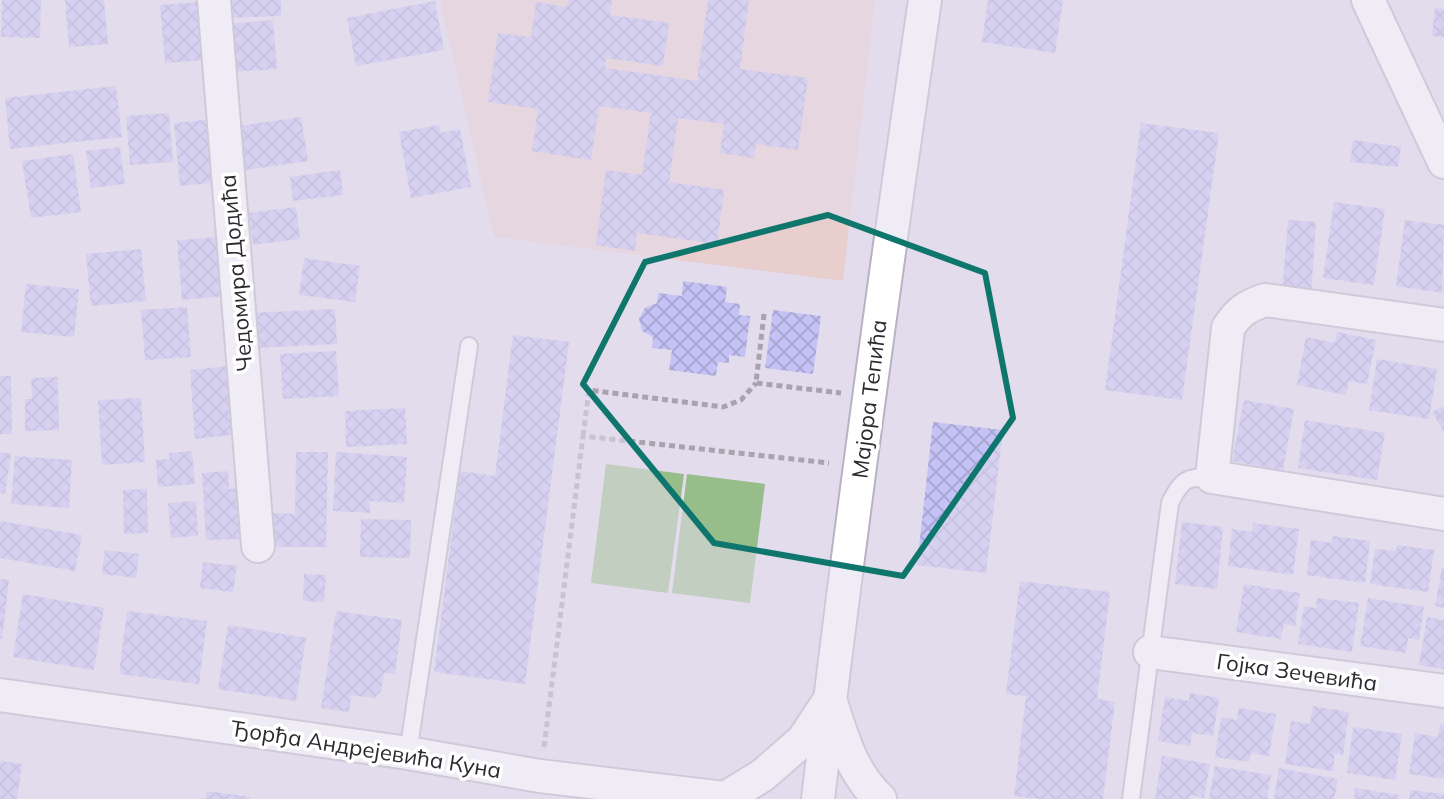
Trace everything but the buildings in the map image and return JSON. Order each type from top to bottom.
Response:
[{"type":"street","name":"Чедомира Додића","points":[[214,0],[258,546]]},
{"type":"street","name":"Мајора Тепића","points":[[818,799],[868,396],[925,0]]},
{"type":"street","points":[[1368,0],[1444,162]]},
{"type":"street","points":[[1444,325],[1265,300],[1249,305],[1238,313],[1228,328],[1212,477],[1444,514]]},
{"type":"street","name":"Гојка Зечевића","points":[[1150,652],[1444,691]]},
{"type":"street","name":"Ђорђа Андрејевића Куна","points":[[0,695],[408,753],[540,776],[727,799]]},
{"type":"street","points":[[727,799],[763,775],[803,740],[830,699]]},
{"type":"street","points":[[830,699],[847,754],[880,799]]},
{"type":"lane","points":[[408,753],[469,346]]},
{"type":"lane","points":[[1131,799],[1170,503],[1179,485],[1191,477],[1212,477]]},
{"type":"path","points":[[540,776],[589,390],[723,407],[741,400],[756,383],[764,314]]},
{"type":"path","points":[[756,383],[868,396]]},
{"type":"path","points":[[583,436],[861,466]]},
{"type":"highlighted area","points":[[828,215],[985,273],[1013,418],[903,576],[714,543],[583,384],[645,262]]},
{"type":"shaded area","points":[[440,0],[875,0],[843,281],[494,237]]},
{"type":"green space","points":[[606,464],[684,474],[668,593],[591,583]]},
{"type":"green space","points":[[687,474],[765,484],[750,603],[672,593]]}]
